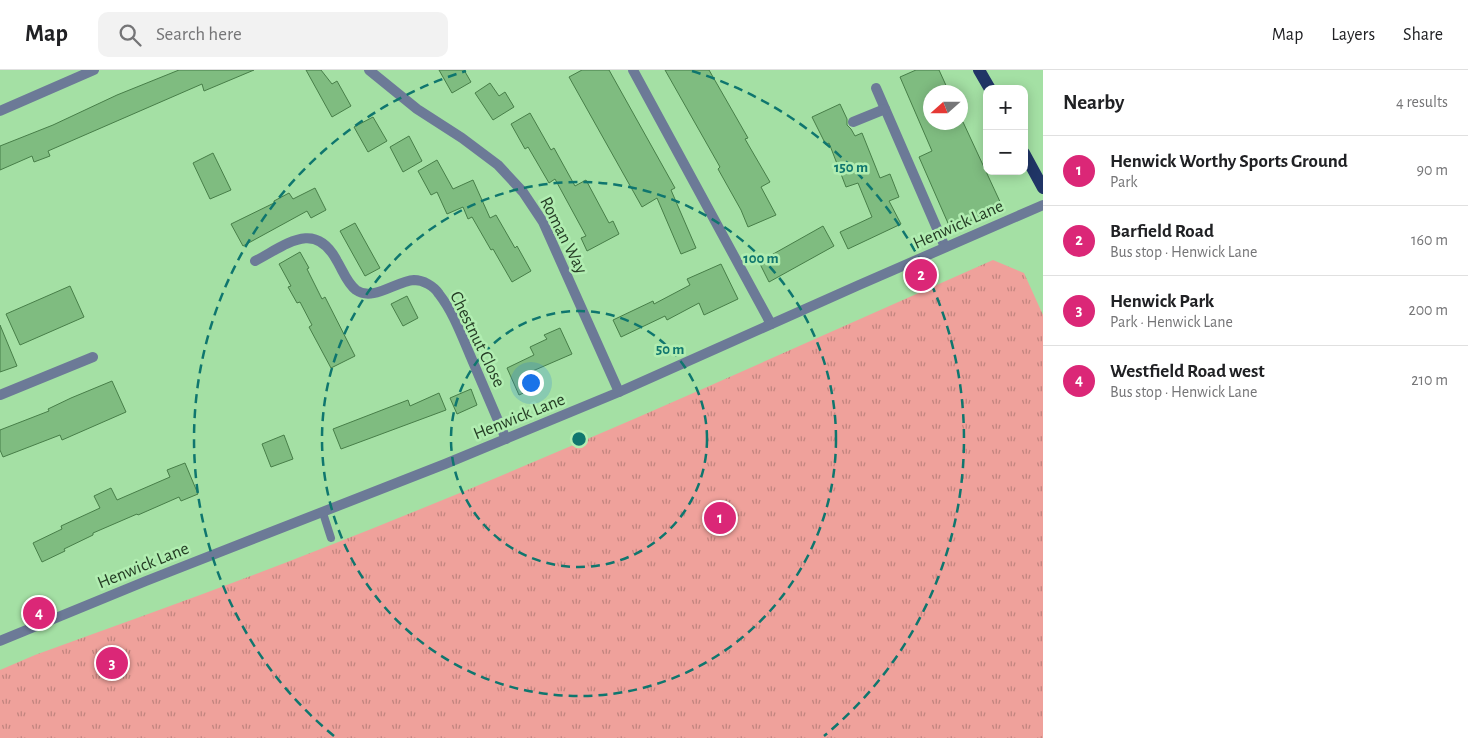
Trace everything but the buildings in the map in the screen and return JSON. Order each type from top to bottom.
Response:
[{"type":"main road","points":[[980,70],[988,85]]},
{"type":"main road","points":[[1028,160],[1043,188]]},
{"type":"street","points":[[0,111],[94,70]]},
{"type":"street","name":"Roman Way","points":[[369,70],[417,109],[462,138],[498,165],[523,192],[544,222],[619,392]]},
{"type":"street","points":[[633,70],[771,324]]},
{"type":"street","points":[[876,88],[945,247]]},
{"type":"street","points":[[853,122],[885,109]]},
{"type":"street","name":"Henwick Lane","points":[[0,641],[146,581],[324,513],[619,392],[1043,205]]},
{"type":"street","name":"Chestnut Close","points":[[255,261],[290,242],[308,237],[320,240],[332,251],[348,282],[357,290],[366,294],[414,280],[424,281],[439,292],[456,323],[506,439]]},
{"type":"street","points":[[0,395],[93,357]]},
{"type":"lane","points":[[324,513],[331,538]]},
{"type":"green space","points":[[993,260],[1024,273],[1043,315],[1043,738],[0,738],[0,670],[35,655],[283,564],[488,481],[657,409]]},
{"type":"place","name":"Barfield Road","points":[[921,275]]},
{"type":"place","name":"Henwick Worthy Sports Ground","points":[[720,518]]},
{"type":"place","name":"Westfield Road west","points":[[39,613]]},
{"type":"place","name":"Henwick Park","points":[[112,663]]}]
